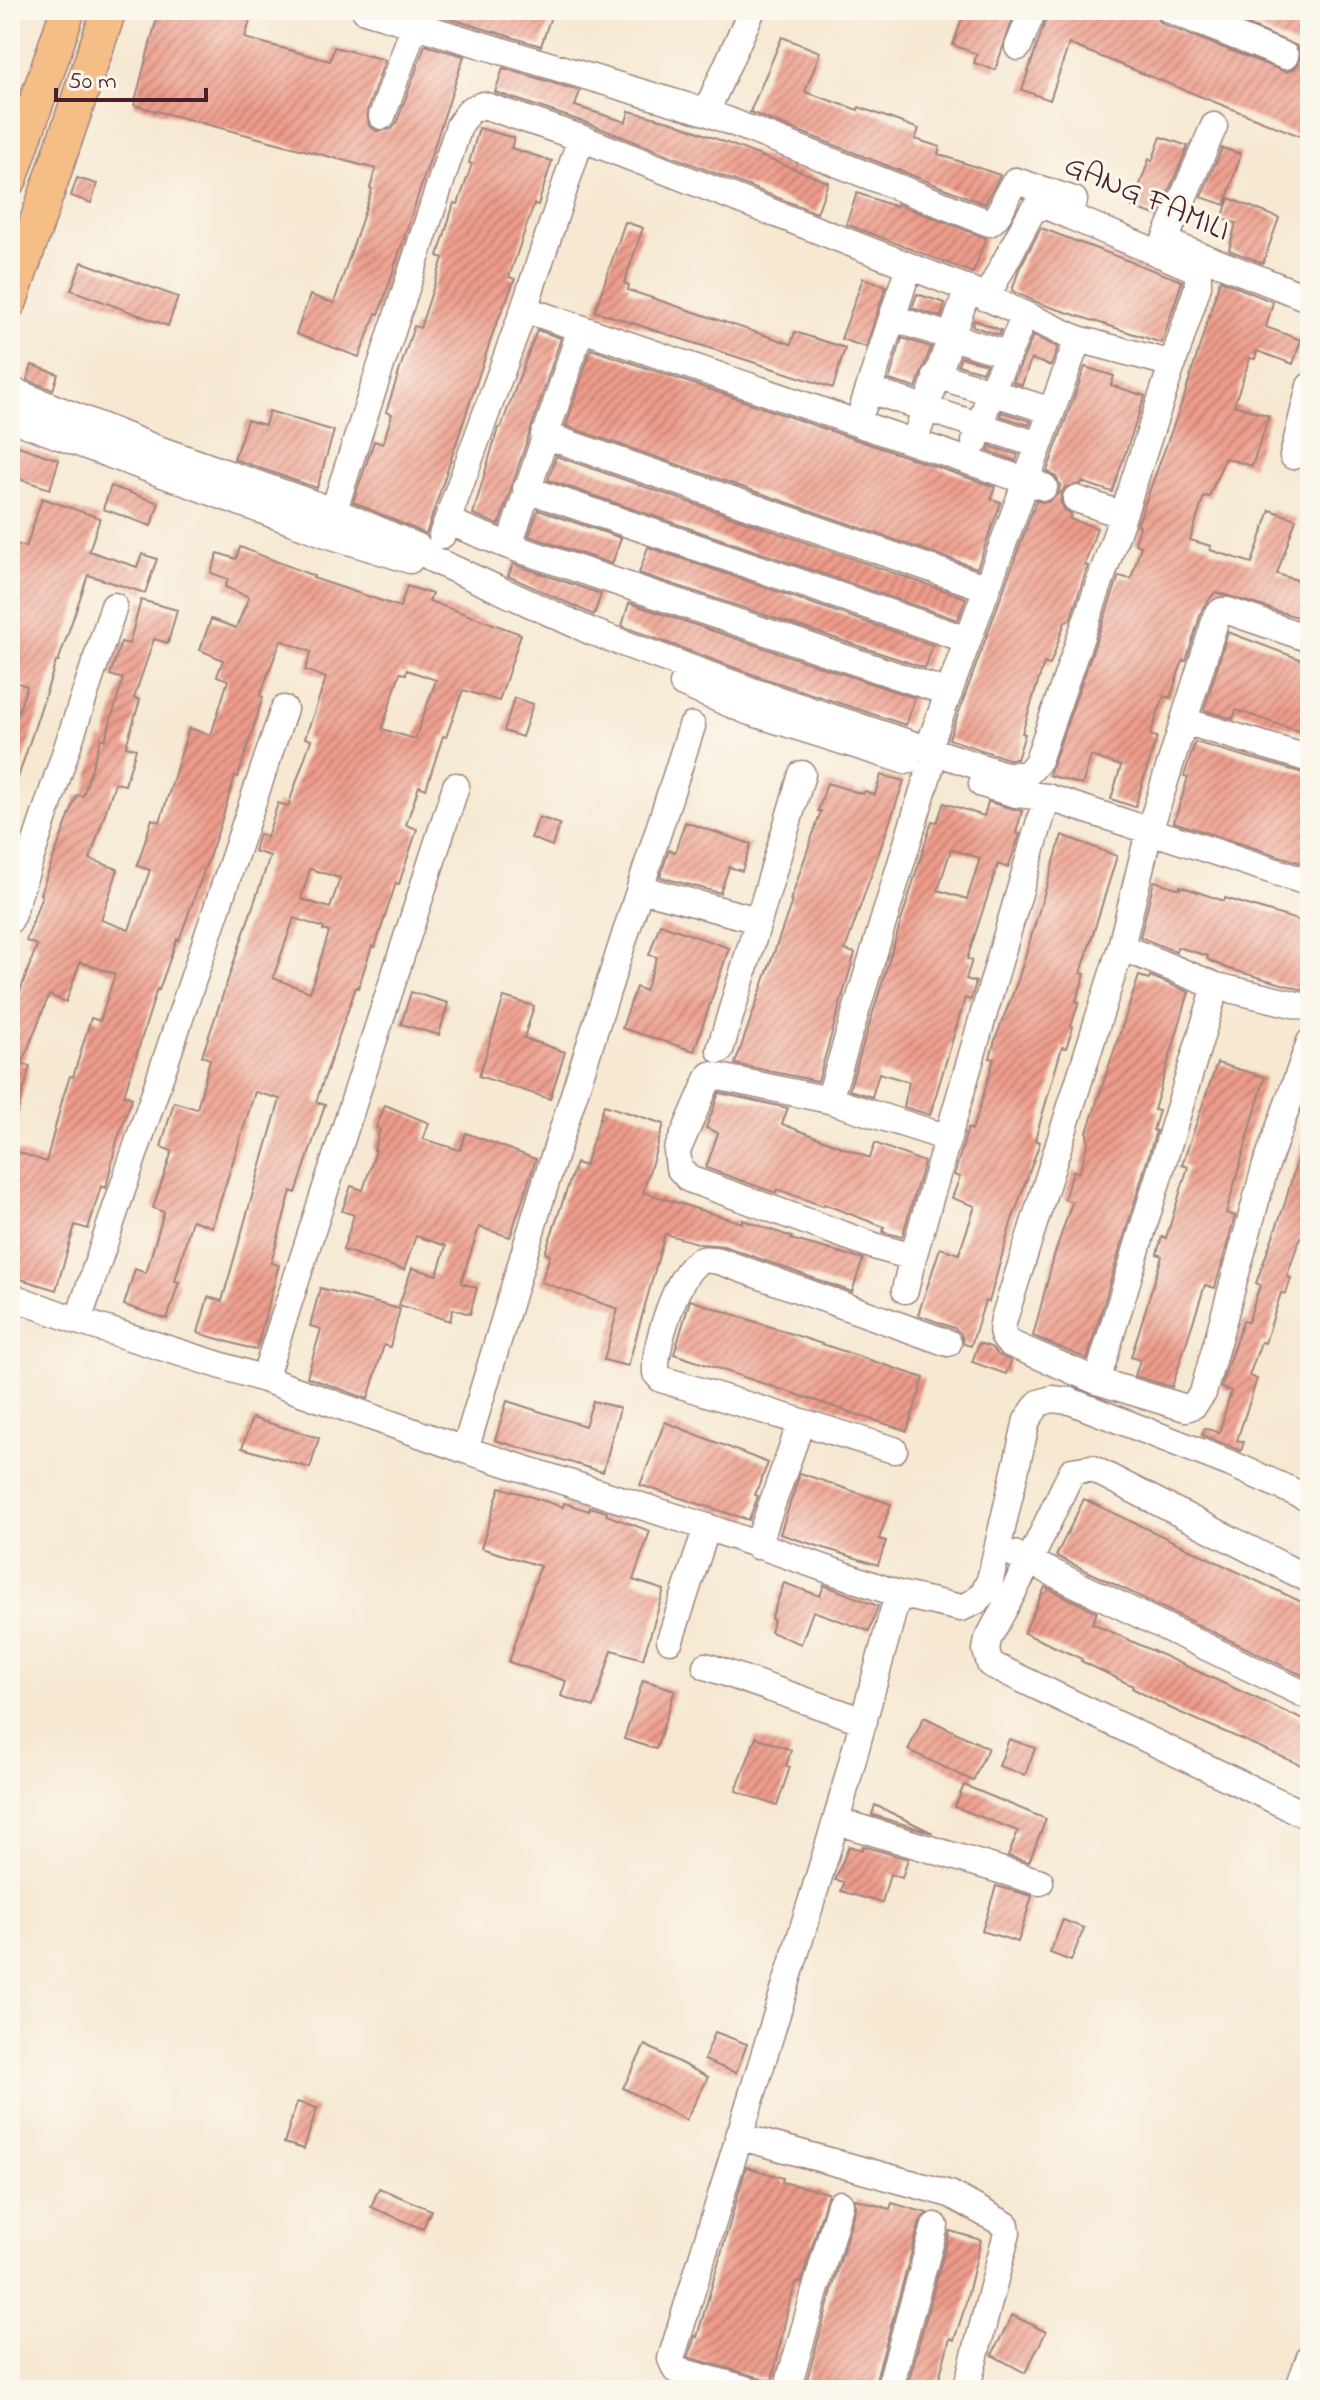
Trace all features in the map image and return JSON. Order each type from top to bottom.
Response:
[{"type":"main road","points":[[10,179],[68,10]]},
{"type":"main road","points":[[10,301],[109,10]]},
{"type":"street","points":[[365,10],[418,17],[706,112],[752,10]]},
{"type":"street","points":[[1018,47],[1033,10]]},
{"type":"street","points":[[1170,10],[1285,56]]},
{"type":"street","points":[[382,116],[418,17]]},
{"type":"street","points":[[330,522],[463,116],[483,105],[581,138],[909,266],[1078,339],[1173,364]]},
{"type":"street","name":"GANG FAMILI","points":[[706,112],[989,223],[993,221],[1011,186],[1016,181],[1023,181],[1309,300]]},
{"type":"street","points":[[1164,242],[1214,126]]},
{"type":"street","points":[[434,560],[524,309],[581,138]]},
{"type":"street","points":[[914,442],[950,336],[1034,209],[1046,206],[1193,268],[1198,274],[1198,286],[1173,364],[1037,763],[1026,775],[1005,775],[929,759]]},
{"type":"street","points":[[857,423],[909,266]]},
{"type":"street","points":[[524,309],[1035,484]]},
{"type":"street","points":[[968,461],[991,391],[1025,316]]},
{"type":"street","points":[[892,318],[1006,354]]},
{"type":"street","points":[[509,546],[581,328]]},
{"type":"street","points":[[829,1100],[949,693],[987,588],[1035,484],[1039,445],[1078,339]]},
{"type":"street","points":[[936,375],[1052,411]]},
{"type":"street","points":[[1293,456],[1310,386]]},
{"type":"street","points":[[10,390],[330,522],[411,560],[434,560],[750,701],[929,759],[1016,794],[1047,797],[1310,883]]},
{"type":"street","points":[[869,390],[1039,445]]},
{"type":"street","points":[[10,418],[330,522]]},
{"type":"street","points":[[544,435],[987,588]]},
{"type":"street","points":[[526,489],[968,640]]},
{"type":"street","points":[[1076,499],[1123,515]]},
{"type":"street","points":[[447,521],[509,546],[949,693]]},
{"type":"street","points":[[10,920],[114,606]]},
{"type":"street","points":[[1310,639],[1222,611],[1217,615],[1149,832],[1121,947],[1001,1332],[1009,1343],[1097,1381],[1186,1408],[1194,1405],[1203,1393],[1265,1168],[1310,1042]]},
{"type":"street","points":[[78,1321],[284,709]]},
{"type":"street","points":[[1184,721],[1310,759]]},
{"type":"street","points":[[465,1450],[544,1188],[692,726]]},
{"type":"street","points":[[720,1050],[802,774]]},
{"type":"street","points":[[264,1379],[456,786]]},
{"type":"street","points":[[905,1290],[1047,797]]},
{"type":"street","points":[[642,889],[757,920]]},
{"type":"street","points":[[1121,947],[1216,986],[1310,1008]]},
{"type":"street","points":[[1097,1381],[1216,986]]},
{"type":"street","points":[[913,1257],[741,1200],[689,1179],[679,1168],[677,1151],[710,1075],[829,1100],[948,1138]]},
{"type":"street","points":[[894,1450],[661,1379],[656,1373],[658,1349],[682,1282],[695,1263],[704,1259],[719,1261],[948,1343]]},
{"type":"street","points":[[10,1296],[78,1321],[264,1379],[465,1450],[707,1527],[898,1594],[961,1608],[969,1607],[984,1592],[999,1548],[1027,1420],[1039,1403],[1052,1399],[1090,1407],[1310,1499]]},
{"type":"street","points":[[757,1546],[801,1423]]},
{"type":"street","points":[[1310,1580],[1091,1468],[1072,1471],[988,1639],[986,1650],[990,1664],[1310,1817]]},
{"type":"street","points":[[670,1640],[707,1527]]},
{"type":"street","points":[[999,1548],[1310,1697]]},
{"type":"street","points":[[749,2390],[676,2370],[671,2359],[836,1821],[898,1594]]},
{"type":"street","points":[[706,1666],[864,1721]]},
{"type":"street","points":[[836,1821],[1040,1882]]},
{"type":"street","points":[[738,2136],[950,2194],[1006,2225],[1007,2233],[966,2390]]},
{"type":"street","points":[[787,2390],[840,2204]]},
{"type":"street","points":[[889,2390],[935,2226]]},
{"type":"street","points":[[1300,2390],[1310,2357]]},
{"type":"building","points":[[159,10],[253,10],[245,38],[330,61],[334,47],[385,60],[367,111],[369,126],[377,131],[392,129],[397,122],[425,45],[464,56],[379,314],[376,313],[359,357],[296,334],[310,295],[334,303],[376,169],[134,105]]},
{"type":"building","points":[[436,10],[553,10],[541,46],[435,14]]},
{"type":"building","points":[[965,10],[1016,10],[995,70],[974,63],[977,54],[953,45]]},
{"type":"building","points":[[1049,10],[1154,10],[1157,19],[1164,25],[1286,72],[1299,63],[1301,53],[1297,46],[1213,10],[1310,10],[1310,140],[1069,44],[1050,100],[1022,90]]},
{"type":"building","points":[[782,37],[820,52],[805,92],[858,110],[859,107],[919,129],[915,139],[940,147],[938,154],[1000,175],[985,204],[750,112]]},
{"type":"building","points":[[503,68],[580,91],[575,106],[626,122],[629,111],[673,122],[828,182],[817,213],[587,123],[495,92]]},
{"type":"building","points":[[479,128],[514,138],[511,148],[552,161],[509,277],[515,279],[495,327],[426,534],[353,502],[374,441],[383,444],[392,414],[386,412],[414,326],[420,328],[443,258],[438,256],[454,203],[458,204],[472,164],[469,163]]},
{"type":"building","points":[[1161,137],[1188,146],[1158,216],[1132,207],[1149,159],[1152,161]]},
{"type":"building","points":[[1222,148],[1241,154],[1225,205],[1201,197]]},
{"type":"building","points":[[77,178],[97,184],[91,203],[71,196]]},
{"type":"building","points":[[857,193],[896,207],[897,204],[986,238],[973,273],[846,224]]},
{"type":"building","points":[[1229,198],[1279,218],[1263,263],[1229,250],[1236,223],[1222,219]]},
{"type":"building","points":[[625,222],[643,228],[624,283],[629,285],[628,290],[791,344],[795,332],[845,348],[833,388],[595,311]]},
{"type":"building","points":[[1041,228],[1182,281],[1162,343],[1041,304],[1012,291],[1019,269]]},
{"type":"building","points":[[82,262],[178,297],[168,326],[71,290]]},
{"type":"building","points":[[863,278],[886,286],[866,347],[841,339]]},
{"type":"building","points":[[1220,280],[1273,302],[1266,327],[1301,340],[1293,364],[1257,351],[1255,359],[1250,358],[1234,405],[1269,416],[1252,466],[1225,458],[1209,497],[1204,496],[1190,540],[1211,546],[1210,550],[1252,563],[1270,510],[1296,519],[1277,574],[1310,584],[1310,621],[1215,592],[1202,610],[1170,698],[1164,696],[1150,735],[1157,737],[1135,807],[1111,799],[1121,766],[1091,756],[1082,785],[1049,775],[1119,576],[1131,579],[1141,546],[1135,544],[1140,526],[1137,525],[1185,394]]},
{"type":"building","points":[[917,294],[945,303],[941,317],[912,308]]},
{"type":"building","points":[[974,320],[1001,330],[999,335],[972,326]]},
{"type":"building","points":[[537,330],[561,338],[499,525],[473,514],[498,428],[501,427]]},
{"type":"building","points":[[1033,336],[1058,347],[1051,366],[1031,359],[1022,385],[1013,382]]},
{"type":"building","points":[[902,338],[931,347],[916,388],[889,380]]},
{"type":"building","points":[[591,349],[995,487],[991,499],[1001,502],[977,568],[566,426]]},
{"type":"building","points":[[961,357],[986,364],[982,372],[958,365]]},
{"type":"building","points":[[32,365],[58,374],[53,390],[27,380]]},
{"type":"building","points":[[1085,367],[1114,376],[1111,385],[1145,396],[1112,492],[1082,482],[1066,487],[1061,493],[1061,503],[1071,514],[1070,519],[1097,528],[1070,620],[1065,622],[1050,665],[1044,663],[1017,759],[1008,759],[949,739],[1036,501],[1048,502],[1059,493],[1060,485],[1056,477],[1047,471]]},
{"type":"building","points":[[269,411],[334,431],[317,488],[234,459],[247,420],[265,425]]},
{"type":"building","points":[[1001,412],[1031,421],[1029,425],[1000,416]]},
{"type":"building","points":[[10,443],[59,460],[50,489],[10,476]]},
{"type":"building","points":[[990,446],[1018,455],[1016,461],[988,451]]},
{"type":"building","points":[[556,456],[966,598],[958,620],[548,480]]},
{"type":"building","points":[[111,486],[159,503],[151,526],[103,509]]},
{"type":"building","points":[[42,498],[100,518],[89,551],[137,567],[142,554],[157,559],[145,593],[88,575],[13,793],[10,792],[10,721],[15,722],[27,686],[10,680],[10,542],[26,547]]},
{"type":"building","points":[[538,510],[621,538],[612,564],[529,536]]},
{"type":"building","points":[[240,547],[313,578],[400,607],[407,586],[432,594],[429,601],[521,634],[499,701],[463,690],[446,737],[443,736],[426,789],[419,786],[406,825],[417,829],[316,1102],[325,1105],[296,1193],[291,1191],[271,1263],[279,1265],[256,1350],[198,1333],[208,1297],[222,1301],[280,1099],[255,1092],[212,1227],[192,1220],[175,1281],[179,1282],[167,1319],[124,1305],[135,1269],[146,1273],[164,1212],[153,1208],[172,1151],[161,1147],[174,1102],[197,1109],[210,1059],[202,1056],[270,856],[254,851],[259,834],[267,837],[278,803],[288,806],[311,740],[305,738],[326,678],[305,670],[311,652],[281,640],[260,696],[263,697],[238,777],[235,776],[179,940],[157,989],[124,1095],[132,1098],[116,1144],[106,1188],[101,1186],[88,1229],[75,1225],[56,1290],[17,1278],[19,1269],[10,1268],[10,1149],[46,1162],[63,1097],[70,1076],[73,1077],[91,1018],[100,1021],[115,974],[80,962],[66,1002],[49,995],[22,1064],[30,1066],[15,1122],[10,1121],[10,1019],[37,945],[26,941],[40,894],[77,795],[83,796],[101,738],[105,740],[123,679],[110,675],[121,642],[129,644],[141,600],[177,610],[168,643],[154,639],[134,698],[140,700],[126,746],[136,749],[125,785],[115,783],[90,859],[118,869],[101,920],[129,930],[150,870],[137,866],[152,819],[160,822],[189,728],[211,735],[228,680],[217,676],[223,660],[200,650],[211,619],[236,628],[249,597],[225,587],[228,579],[211,573],[218,553],[236,559]],"holes":[[[407,670],[436,680],[415,739],[382,729],[400,673],[406,674]],[[310,869],[340,878],[330,908],[301,899]],[[294,918],[329,932],[310,992],[273,978]]]},
{"type":"building","points":[[648,547],[933,645],[925,668],[639,573]]},
{"type":"building","points":[[513,564],[601,594],[594,615],[508,576]]},
{"type":"building","points":[[629,603],[915,698],[906,725],[757,676],[622,626]]},
{"type":"building","points":[[1228,632],[1310,663],[1310,735],[1236,710],[1233,719],[1204,710]]},
{"type":"building","points":[[514,698],[533,704],[522,737],[504,731]]},
{"type":"building","points":[[1195,742],[1310,775],[1310,866],[1174,822]]},
{"type":"building","points":[[881,775],[904,781],[845,950],[855,953],[818,1081],[735,1064],[792,901],[827,783],[875,795]]},
{"type":"building","points":[[988,802],[1022,811],[1016,833],[1020,834],[1008,868],[998,864],[967,959],[972,960],[966,979],[976,982],[971,1000],[965,998],[930,1115],[904,1107],[909,1082],[879,1073],[872,1097],[849,1090],[932,821],[937,822],[944,803],[984,816]],"holes":[[[951,849],[980,858],[967,899],[938,890]]]},
{"type":"building","points":[[539,817],[560,824],[552,846],[531,838]]},
{"type":"building","points":[[685,822],[751,844],[742,871],[729,867],[720,893],[660,877],[669,850],[675,852]]},
{"type":"building","points":[[1062,835],[1117,856],[1081,973],[1085,974],[1076,1001],[1079,1002],[1073,1027],[1066,1048],[1062,1047],[1035,1140],[1040,1142],[1011,1223],[989,1302],[985,1301],[971,1346],[964,1344],[961,1333],[954,1328],[918,1315],[940,1248],[959,1254],[975,1206],[952,1198],[960,1177],[954,1175],[968,1128],[972,1130],[978,1113],[994,1059],[990,1058],[995,1040],[1018,980]]},
{"type":"building","points":[[1154,881],[1224,901],[1225,898],[1310,924],[1310,945],[1306,958],[1310,959],[1310,992],[1226,968],[1207,959],[1208,956],[1177,947],[1176,952],[1140,937]]},
{"type":"building","points":[[660,924],[729,948],[694,1051],[622,1028],[636,987],[645,991],[657,957],[649,955]]},
{"type":"building","points":[[1139,976],[1149,979],[1150,976],[1189,992],[1154,1110],[1159,1111],[1153,1130],[1156,1131],[1087,1359],[1033,1336],[1072,1202],[1064,1199],[1073,1171],[1079,1172],[1088,1143],[1087,1132]]},
{"type":"building","points":[[411,992],[448,1003],[439,1035],[401,1024]]},
{"type":"building","points":[[504,997],[534,1006],[524,1038],[565,1052],[550,1099],[479,1076]]},
{"type":"building","points":[[1217,1063],[1265,1077],[1226,1213],[1235,1216],[1215,1288],[1205,1285],[1172,1387],[1135,1376],[1140,1360],[1131,1357],[1162,1256],[1157,1254],[1162,1236],[1166,1238],[1188,1167],[1182,1165]]},
{"type":"building","points":[[719,1093],[788,1108],[782,1124],[870,1158],[875,1143],[924,1162],[902,1237],[883,1232],[884,1227],[824,1204],[777,1189],[776,1193],[706,1168],[718,1133],[706,1128]]},
{"type":"building","points":[[385,1105],[429,1123],[423,1139],[460,1150],[466,1133],[536,1159],[510,1237],[479,1227],[461,1283],[477,1288],[470,1314],[453,1309],[450,1321],[399,1305],[412,1268],[437,1275],[446,1246],[416,1236],[404,1270],[343,1250],[354,1215],[342,1211],[351,1186],[363,1190],[376,1150],[380,1130],[376,1128]]},
{"type":"building","points":[[604,1105],[664,1124],[643,1192],[863,1259],[852,1292],[724,1246],[701,1244],[665,1234],[628,1366],[604,1360],[618,1309],[541,1282],[550,1255],[545,1253],[576,1163],[585,1166]]},
{"type":"building","points":[[1305,1132],[1310,1133],[1310,1241],[1300,1237],[1287,1276],[1291,1278],[1286,1294],[1281,1293],[1265,1343],[1261,1342],[1249,1376],[1257,1379],[1237,1440],[1244,1442],[1241,1451],[1202,1435],[1205,1428],[1219,1433],[1231,1391],[1221,1388],[1226,1370],[1243,1321],[1248,1322],[1260,1285],[1256,1283],[1285,1203]]},
{"type":"building","points":[[320,1288],[400,1309],[390,1347],[384,1345],[368,1399],[307,1377],[321,1329],[310,1326]]},
{"type":"building","points":[[690,1300],[924,1378],[907,1431],[674,1354]]},
{"type":"building","points":[[979,1343],[1011,1361],[1006,1374],[972,1362]]},
{"type":"building","points":[[507,1401],[585,1426],[593,1401],[620,1408],[603,1472],[495,1440]]},
{"type":"building","points":[[252,1418],[319,1438],[310,1468],[242,1448]]},
{"type":"building","points":[[665,1422],[768,1463],[749,1520],[640,1485]]},
{"type":"building","points":[[800,1473],[891,1504],[879,1539],[886,1541],[878,1565],[780,1534]]},
{"type":"building","points":[[500,1487],[563,1507],[564,1503],[589,1511],[590,1507],[650,1531],[633,1580],[664,1590],[643,1659],[612,1650],[594,1707],[561,1696],[566,1681],[509,1662],[540,1566],[481,1548]]},
{"type":"building","points":[[1084,1499],[1310,1606],[1310,1679],[1056,1556]]},
{"type":"building","points":[[784,1583],[820,1596],[824,1585],[878,1606],[869,1631],[813,1611],[801,1644],[770,1632],[774,1620],[771,1619]]},
{"type":"building","points":[[1045,1587],[1097,1612],[1092,1623],[1310,1723],[1310,1769],[1172,1709],[1082,1659],[1024,1633]]},
{"type":"building","points":[[643,1680],[675,1690],[656,1749],[624,1739]]},
{"type":"building","points":[[924,1717],[988,1748],[973,1781],[908,1750]]},
{"type":"building","points":[[756,1737],[791,1750],[786,1766],[790,1767],[777,1806],[736,1791]]},
{"type":"building","points":[[1009,1739],[1035,1748],[1025,1775],[999,1766]]},
{"type":"building","points":[[964,1785],[1046,1819],[1029,1862],[1008,1856],[1018,1831],[955,1807]]},
{"type":"building","points":[[875,1805],[933,1833],[872,1815]]},
{"type":"building","points":[[849,1846],[862,1850],[863,1846],[908,1859],[902,1878],[890,1874],[882,1903],[841,1891],[844,1882],[835,1880]]},
{"type":"building","points":[[996,1886],[1032,1896],[1018,1942],[982,1931]]},
{"type":"building","points":[[1063,1920],[1084,1928],[1071,1961],[1050,1953]]},
{"type":"building","points":[[715,2032],[747,2044],[736,2073],[704,2060]]},
{"type":"building","points":[[645,2045],[708,2077],[686,2120],[623,2088]]},
{"type":"building","points":[[297,2102],[317,2108],[304,2149],[284,2143]]},
{"type":"building","points":[[746,2167],[783,2178],[782,2182],[828,2193],[801,2283],[796,2282],[788,2308],[772,2381],[688,2357],[697,2337]]},
{"type":"building","points":[[379,2188],[431,2210],[423,2229],[371,2207]]},
{"type":"building","points":[[855,2199],[890,2209],[892,2203],[927,2213],[920,2222],[873,2390],[804,2390],[855,2208]]},
{"type":"building","points":[[950,2231],[981,2240],[964,2310],[954,2340],[950,2338],[936,2390],[906,2390]]},
{"type":"building","points":[[1012,2315],[1046,2332],[1025,2373],[992,2355]]}]
